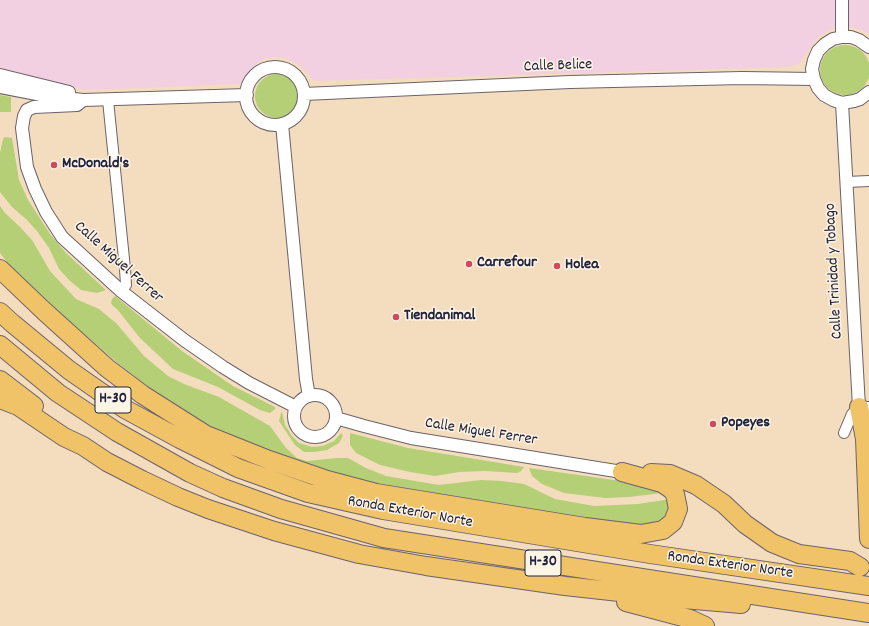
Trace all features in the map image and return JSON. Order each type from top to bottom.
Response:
[{"type":"highway","points":[[0,269],[44,312],[107,368],[143,395],[204,434],[234,452],[383,510]]},
{"type":"highway","name":"Ronda Exterior Norte","points":[[0,312],[69,370],[125,409],[238,468],[308,493],[383,510],[650,554],[869,586]]},
{"type":"highway","name":"Ronda Exterior Norte","points":[[0,345],[58,392],[117,432],[190,473],[223,488],[281,509],[384,538],[869,614]]},
{"type":"highway","points":[[0,380],[68,432],[83,446]]},
{"type":"highway","points":[[0,399],[18,406],[64,437],[83,446],[107,462],[178,497],[208,509],[274,531],[359,554],[426,566],[565,586],[683,599],[869,614]]},
{"type":"highway","points":[[864,407],[869,539]]},
{"type":"highway","points":[[204,434],[269,460],[326,480],[376,493],[577,526],[641,534],[663,530],[673,522],[678,509],[675,494],[672,490],[662,483],[622,472]]},
{"type":"highway","points":[[622,472],[670,474],[696,485],[724,504],[745,524],[772,542],[799,554],[850,562],[864,568]]},
{"type":"highway","points":[[650,554],[864,568]]},
{"type":"highway","points":[[565,586],[690,619],[705,626]]},
{"type":"street","points":[[842,0],[842,37]]},
{"type":"street","points":[[869,47],[855,38],[842,37],[828,42],[818,51],[813,65],[814,79],[818,88],[824,95],[833,100],[842,102],[854,101],[860,99],[869,92]]},
{"type":"street","points":[[274,68],[286,70],[295,75],[301,84],[304,94],[303,104],[298,113],[290,120],[282,124],[268,124],[257,118],[249,108],[247,94],[249,84],[256,76],[262,71],[274,68]]},
{"type":"street","points":[[0,75],[88,100]]},
{"type":"street","name":"Calle Belice","points":[[304,94],[570,82],[742,78],[814,79]]},
{"type":"street","points":[[0,87],[47,96],[88,100],[247,94]]},
{"type":"street","name":"Calle Miguel Ferrer","points":[[88,100],[77,105],[34,107],[27,110],[24,116],[22,128],[27,167],[46,212],[62,237],[121,291],[184,340],[249,383],[296,407]]},
{"type":"street","points":[[108,100],[126,285],[121,291]]},
{"type":"street","name":"Calle Trinidad y Tobago","points":[[842,102],[846,182],[864,407]]},
{"type":"street","points":[[282,124],[306,379],[309,396]]},
{"type":"street","points":[[846,182],[869,181]]},
{"type":"street","points":[[309,396],[322,396],[327,399],[335,409],[336,418],[331,430],[326,435],[312,438],[300,432],[296,427],[294,414],[296,407],[304,398],[309,396]]},
{"type":"street","points":[[844,433],[852,414],[864,407]]},
{"type":"street","name":"Calle Miguel Ferrer","points":[[336,418],[412,438],[622,472]]},
{"type":"shaded area","points":[[0,0],[869,0],[869,34],[862,30],[846,26],[833,28],[817,38],[799,64],[788,67],[314,81],[296,63],[280,57],[267,58],[257,63],[240,84],[85,90],[0,69]]},
{"type":"green space","points":[[845,45],[854,47],[865,56],[870,70],[868,79],[859,90],[845,95],[836,93],[825,84],[820,70],[822,61],[831,50]]},
{"type":"green space","points":[[273,74],[281,74],[286,75],[293,80],[298,87],[298,105],[293,112],[286,117],[273,118],[265,115],[258,108],[255,100],[255,92],[258,84],[265,77]]},
{"type":"green space","points":[[0,95],[11,97],[11,112],[0,112]]},
{"type":"green space","points":[[5,137],[12,138],[19,180],[28,200],[50,234],[66,253],[106,290],[97,293],[81,290],[69,280],[59,269],[49,248],[37,231],[12,207],[0,192],[0,153],[3,139]]},
{"type":"green space","points":[[0,206],[32,240],[50,271],[76,299],[99,309],[117,324],[144,356],[168,376],[184,384],[219,397],[270,426],[286,448],[297,458],[307,461],[348,458],[366,468],[386,476],[439,485],[481,480],[524,484],[555,499],[594,506],[638,504],[671,499],[669,516],[645,528],[356,482],[248,445],[193,417],[166,400],[120,365],[66,318],[7,262],[0,253]]},
{"type":"green space","points":[[115,296],[182,351],[233,386],[275,407],[275,409],[270,413],[260,410],[218,387],[173,369],[140,338],[113,306],[111,303]]},
{"type":"green space","points":[[282,412],[285,425],[292,436],[299,443],[312,447],[323,446],[334,441],[341,433],[343,436],[339,443],[327,450],[304,452],[295,445],[279,421]]},
{"type":"green space","points":[[350,433],[408,448],[524,467],[517,473],[485,471],[459,472],[435,476],[410,472],[380,465],[356,453],[350,445]]},
{"type":"green space","points":[[529,468],[642,484],[662,493],[605,498],[564,493],[542,484],[532,476]]},
{"type":"place","name":"McDonald's","points":[[54,165]]},
{"type":"place","name":"Carrefour","points":[[469,264]]},
{"type":"place","name":"Holea","points":[[557,266]]},
{"type":"place","name":"Tiendanimal","points":[[396,317]]},
{"type":"place","name":"Popeyes","points":[[713,424]]}]
